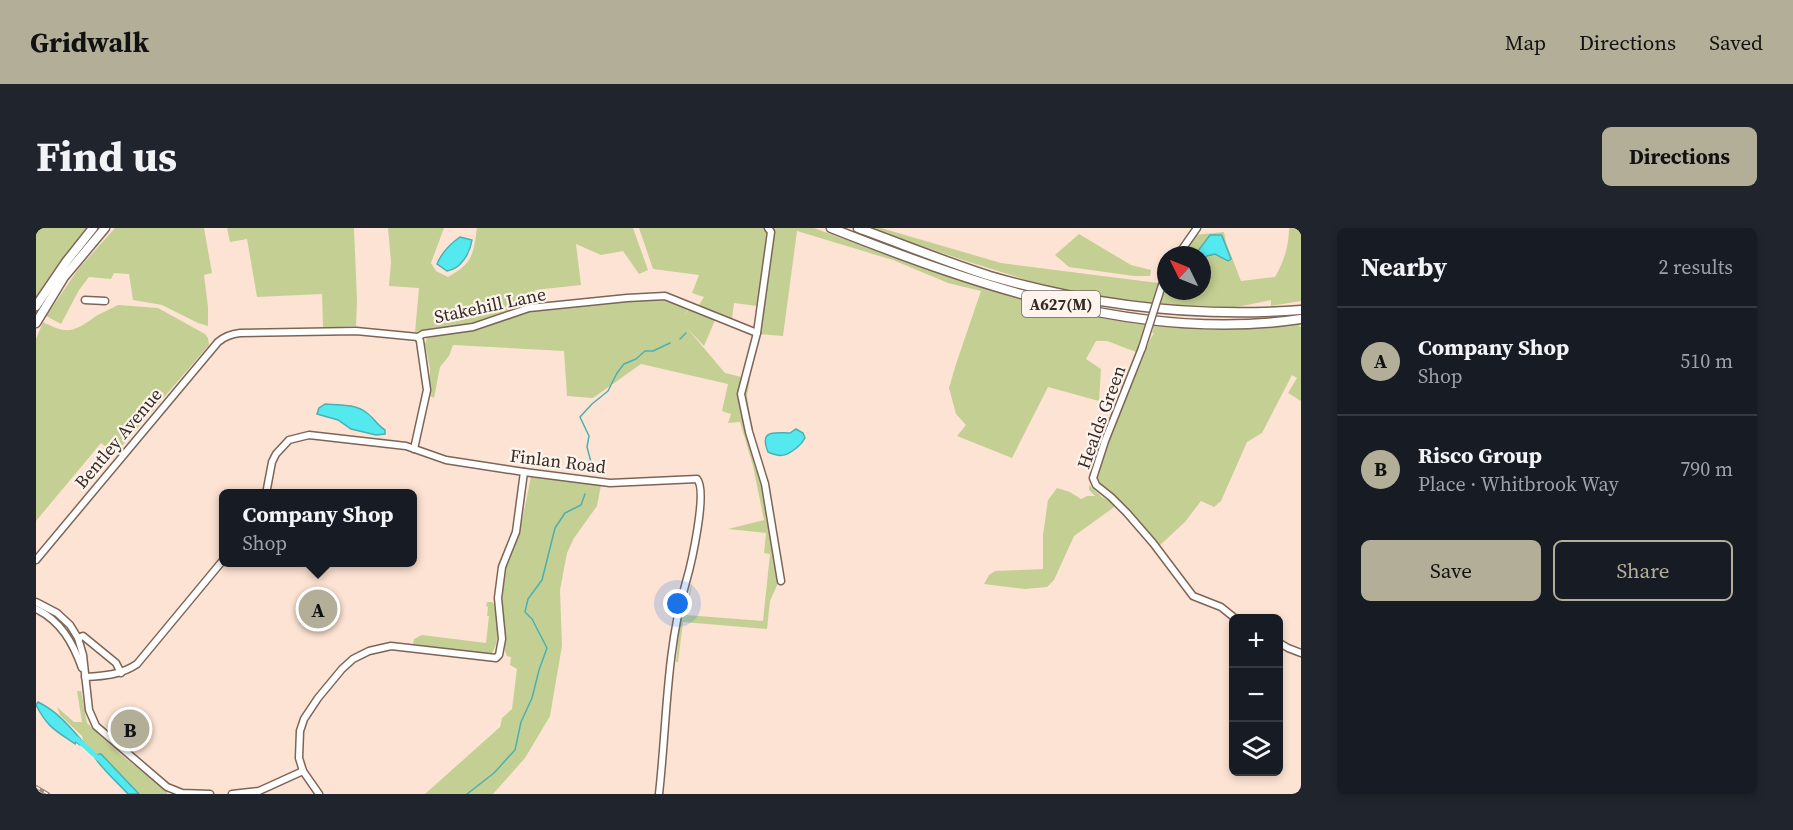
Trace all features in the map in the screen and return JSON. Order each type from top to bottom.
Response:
[{"type":"highway","points":[[36,306],[66,261],[93,228]]},
{"type":"highway","points":[[36,323],[64,277],[105,228]]},
{"type":"highway","name":"A627(M)","points":[[831,228],[960,274],[1045,300],[1098,313],[1145,320],[1207,324],[1265,323],[1301,319]]},
{"type":"highway","name":"A627(M)","points":[[858,228],[990,276],[1062,294],[1124,306],[1221,314],[1301,310]]},
{"type":"street","points":[[768,228],[771,232],[757,333],[741,394],[749,432],[765,484],[782,581]]},
{"type":"street","points":[[1185,246],[1197,228]]},
{"type":"street","name":"Stakehill Lane","points":[[224,337],[240,333],[356,331],[418,337],[423,334],[486,323],[529,308],[664,296],[757,333]]},
{"type":"street","points":[[85,300],[105,301]]},
{"type":"street","name":"Healds Green","points":[[1157,300],[1142,348],[1105,441],[1093,478],[1096,485],[1127,513],[1153,543],[1193,596],[1230,614]]},
{"type":"street","name":"Bentley Avenue","points":[[36,560],[224,337]]},
{"type":"street","points":[[414,449],[427,390],[418,337]]},
{"type":"street","name":"Finlan Road","points":[[267,489],[274,458],[283,446],[293,439],[316,435],[406,446],[446,460],[610,483],[693,479],[699,481],[701,486],[694,547],[675,623],[659,794]]},
{"type":"street","points":[[319,794],[303,771],[299,758],[300,731],[304,718],[318,698],[342,669],[359,655],[379,648],[398,646],[496,658],[499,655],[502,639],[498,598],[502,567],[516,532],[524,472]]},
{"type":"street","points":[[85,677],[126,672],[137,664],[219,565]]},
{"type":"street","points":[[36,602],[57,613],[70,625],[78,638],[83,655],[92,717],[96,726],[167,787],[182,792],[210,794]]},
{"type":"street","points":[[36,609],[52,619],[67,634],[85,677]]},
{"type":"street","points":[[78,638],[83,636],[116,663],[121,673]]},
{"type":"street","points":[[1283,645],[1301,653]]},
{"type":"street","points":[[233,794],[259,791],[303,771]]},
{"type":"green space","points":[[36,228],[88,228],[54,270],[36,297]]},
{"type":"green space","points":[[115,228],[204,228],[212,273],[204,275],[208,326],[162,305],[133,300],[129,274],[114,273],[111,279],[89,277],[79,290],[61,324],[46,316],[79,268]]},
{"type":"green space","points":[[227,228],[354,228],[356,326],[323,328],[322,294],[257,297],[247,239],[230,242]]},
{"type":"green space","points":[[388,228],[444,228],[431,263],[436,271],[448,277],[463,267],[470,257],[477,228],[633,228],[648,270],[639,274],[623,251],[601,255],[576,244],[581,285],[535,290],[536,306],[477,323],[415,332],[419,288],[389,286],[391,262]]},
{"type":"green space","points":[[639,228],[765,228],[767,233],[757,306],[734,303],[732,319],[699,305],[704,297],[692,293],[699,275],[653,269]]},
{"type":"green space","points":[[774,228],[814,228],[1008,295],[1083,315],[1145,325],[1136,352],[1107,341],[1096,341],[1086,359],[1101,369],[1099,401],[1048,387],[1012,458],[957,436],[966,425],[956,414],[949,388],[981,291],[948,283],[893,260],[797,231],[783,336],[758,334]]},
{"type":"green space","points":[[868,228],[881,228],[1001,263],[1157,283],[1157,286],[1151,305],[1049,287]]},
{"type":"green space","points":[[1289,228],[1301,228],[1301,301],[1271,306],[1271,300],[1227,308],[1159,308],[1161,300],[1211,300],[1211,246],[1187,246],[1194,235],[1224,232],[1241,281],[1275,277],[1288,241]]},
{"type":"green space","points":[[1079,234],[1131,265],[1151,270],[1150,276],[1069,267],[1055,255]]},
{"type":"green space","points":[[665,298],[689,308],[684,316],[690,308],[716,318],[704,346],[686,327],[725,373],[750,379],[747,396],[753,438],[768,488],[783,572],[770,601],[767,629],[683,622],[678,662],[676,662],[680,623],[693,580],[686,615],[763,621],[770,554],[764,553],[766,533],[728,529],[764,520],[753,466],[740,422],[728,423],[731,414],[722,411],[728,384],[641,364],[593,398],[567,396],[564,351],[453,345],[449,356],[440,367],[434,398],[430,396],[430,369],[425,344],[427,338],[491,325],[530,310]]},
{"type":"green space","points":[[118,305],[158,308],[205,334],[209,345],[115,454],[101,443],[36,521],[36,339],[43,322],[59,329],[71,330]]},
{"type":"green space","points":[[1301,323],[1299,326],[1301,327],[1301,401],[1288,393],[1297,378],[1292,375],[1262,433],[1247,442],[1221,501],[1214,507],[1201,501],[1185,522],[1159,546],[1097,478],[1110,434],[1154,333],[1152,333],[1154,325],[1224,329]]},
{"type":"green space","points":[[531,477],[601,485],[597,506],[574,538],[567,553],[560,590],[562,646],[550,716],[525,758],[493,794],[425,794],[500,727],[502,718],[512,709],[517,669],[510,665],[511,657],[507,656],[505,651],[502,595],[507,560],[520,530]]},
{"type":"green space","points":[[1089,485],[1102,497],[1117,505],[1074,536],[1054,580],[1047,587],[1025,589],[984,584],[989,575],[995,571],[1043,569],[1043,535],[1048,500],[1057,488],[1081,499],[1095,496],[1089,490]]},
{"type":"green space","points":[[487,602],[495,605],[497,623],[495,648],[492,653],[474,653],[413,644],[414,639],[422,635],[486,643],[489,616],[487,616]]},
{"type":"green space","points":[[77,691],[81,691],[87,723],[121,755],[168,791],[167,794],[139,794],[101,754],[96,754],[84,743],[82,736],[60,715],[57,707],[74,722],[82,722]]},
{"type":"water","points":[[1210,235],[1221,235],[1231,259],[1228,261],[1215,254],[1211,255],[1211,246],[1202,246]]},
{"type":"water","points":[[460,237],[472,240],[469,250],[461,264],[447,271],[437,264],[441,256]]},
{"type":"water","points":[[325,404],[363,410],[385,430],[385,434],[376,435],[351,429],[338,420],[317,414],[319,408]]},
{"type":"water","points":[[796,429],[803,433],[805,438],[802,443],[788,454],[775,455],[768,452],[765,439],[767,436],[774,433],[790,433]]},
{"type":"water","points":[[38,702],[57,715],[83,742],[80,745],[76,742],[75,744],[52,728],[40,713],[36,705]]},
{"type":"water","points":[[99,754],[139,794],[128,794],[104,770],[95,757]]},
{"type":"waterway","points":[[680,339],[686,333]]},
{"type":"waterway","points":[[591,462],[587,447],[589,436],[580,417],[608,391],[624,364],[636,359],[645,351],[653,351],[670,343]]},
{"type":"waterway","points":[[467,794],[494,773],[515,750],[521,722],[532,698],[547,648],[532,619],[525,612],[528,599],[542,580],[555,528],[565,513],[581,505],[585,494]]},
{"type":"waterway","points":[[77,739],[99,759]]},
{"type":"railway","points":[[36,787],[48,794]]},
{"type":"place","name":"Company Shop","points":[[318,609]]},
{"type":"place","name":"Risco Group","points":[[130,729]]}]
